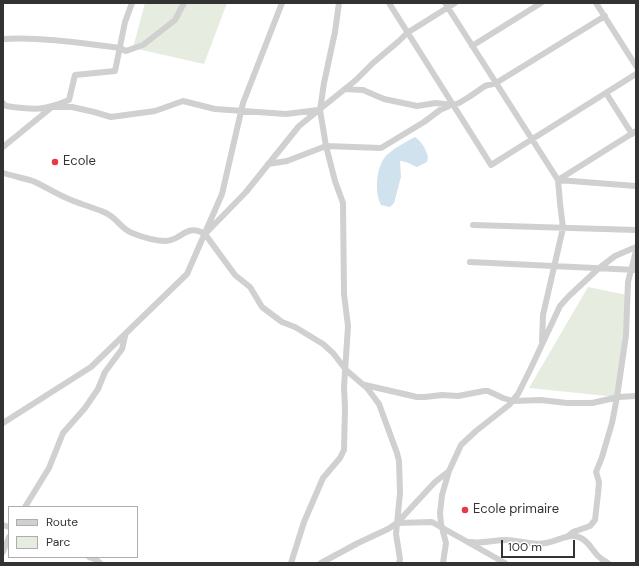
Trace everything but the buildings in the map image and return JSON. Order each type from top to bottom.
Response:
[{"type":"street","points":[[3,103],[6,106],[39,110],[52,107],[69,100],[75,75],[115,71],[125,22],[132,3]]},
{"type":"street","points":[[3,39],[21,38],[64,41],[120,48],[126,51],[143,45],[175,20],[184,3]]},
{"type":"street","points":[[3,423],[91,367],[126,335],[187,274],[222,194],[241,111],[282,3]]},
{"type":"street","points":[[291,563],[304,522],[323,478],[340,458],[344,450],[344,387],[348,326],[344,294],[343,203],[335,181],[322,131],[320,110],[339,3]]},
{"type":"street","points":[[389,3],[491,165],[636,74]]},
{"type":"street","points":[[205,234],[246,192],[299,126],[345,89],[407,33],[446,5],[455,3]]},
{"type":"street","points":[[472,46],[541,3]]},
{"type":"street","points":[[596,3],[636,66]]},
{"type":"street","points":[[446,5],[558,180],[563,228],[543,315],[542,346]]},
{"type":"street","points":[[268,164],[287,161],[326,146],[381,148],[424,122],[440,110],[459,103],[485,86],[496,83],[605,16]]},
{"type":"street","points":[[345,89],[363,90],[384,99],[417,106],[436,103],[453,105]]},
{"type":"street","points":[[558,180],[634,132],[606,93]]},
{"type":"street","points":[[3,147],[52,107],[72,107],[111,118],[155,111],[183,101],[215,109],[286,114],[320,110]]},
{"type":"street","points":[[3,173],[32,181],[70,200],[107,213],[124,229],[132,233],[165,241],[172,240],[188,231],[199,230],[205,234],[235,275],[250,287],[262,307],[282,322],[295,327],[323,344],[346,370],[364,385],[375,397],[398,453],[400,493],[396,534],[400,559],[399,563]]},
{"type":"street","points":[[558,180],[636,186]]},
{"type":"street","points":[[473,225],[636,230]]},
{"type":"street","points":[[443,563],[446,543],[440,513],[449,471],[461,446],[476,431],[509,405],[518,394],[560,306],[568,296],[599,268],[615,256],[636,247]]},
{"type":"street","points":[[567,537],[573,532],[590,526],[595,520],[599,482],[596,472],[612,423],[617,397],[625,345],[628,282],[633,270],[636,251]]},
{"type":"street","points":[[470,262],[633,270]]},
{"type":"street","points":[[26,506],[49,468],[63,433],[85,408],[98,389],[105,372],[122,349],[126,335]]},
{"type":"street","points":[[364,385],[425,397],[442,395],[458,396],[488,391],[503,398],[512,400],[541,400],[567,403],[592,403],[617,397],[636,396]]},
{"type":"street","points":[[321,563],[397,523],[435,482],[449,471]]},
{"type":"street","points":[[397,523],[432,522],[505,563]]},
{"type":"street","points":[[470,542],[481,543],[508,540],[524,544],[544,544],[571,535],[580,537],[584,540],[598,556],[608,563]]},
{"type":"street","points":[[3,552],[8,540]]},
{"type":"green space","points":[[145,3],[227,3],[204,64],[133,48]]},
{"type":"green space","points":[[588,287],[627,295],[617,397],[529,388]]},
{"type":"water","points":[[415,137],[425,148],[428,157],[427,162],[417,167],[407,162],[400,161],[401,177],[394,203],[390,207],[381,205],[377,193],[377,178],[381,164],[391,151]]},
{"type":"place","name":"Ecole","points":[[55,162]]},
{"type":"place","name":"Ecole primaire","points":[[465,510]]}]
